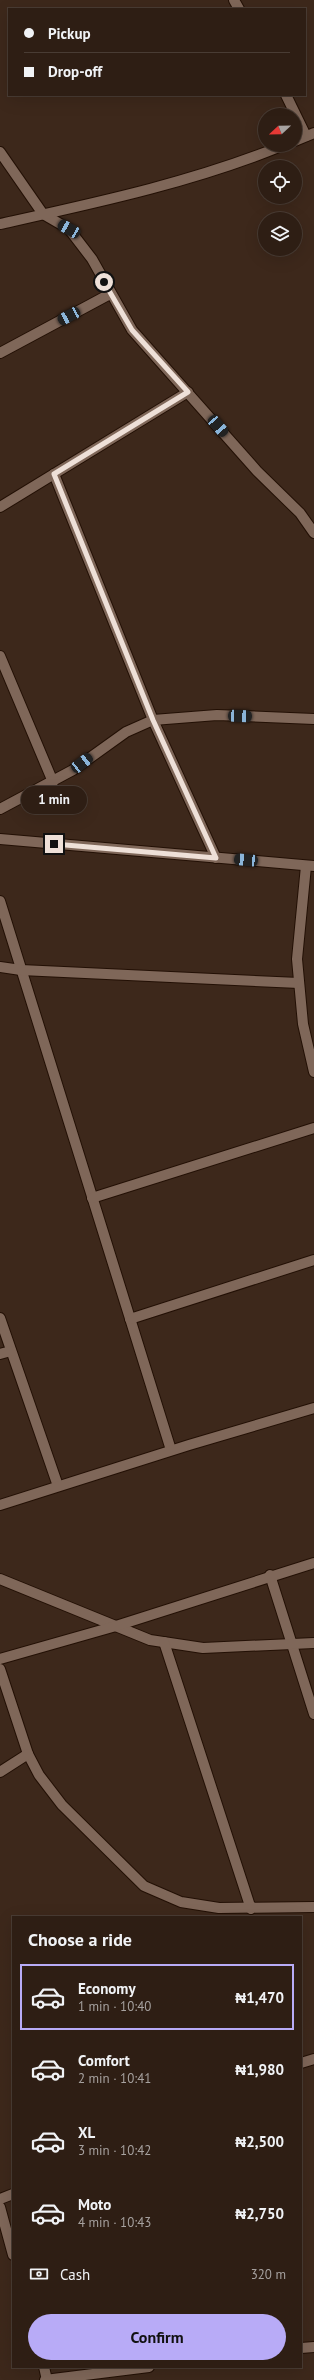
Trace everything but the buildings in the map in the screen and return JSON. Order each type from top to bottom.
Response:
[{"type":"street","points":[[287,96],[310,134]]},
{"type":"street","points":[[0,152],[43,214],[69,229],[92,258],[110,294],[132,330],[257,471],[300,513],[314,533]]},
{"type":"street","points":[[0,224],[222,168],[265,152]]},
{"type":"street","points":[[0,353],[110,294]]},
{"type":"street","points":[[0,507],[188,392]]},
{"type":"street","points":[[54,474],[153,720],[216,858]]},
{"type":"street","points":[[0,656],[53,782]]},
{"type":"street","points":[[0,809],[53,782],[126,732],[153,720],[217,715],[314,717]]},
{"type":"street","points":[[0,839],[310,866],[297,958],[303,1024],[314,1072]]},
{"type":"street","points":[[0,901],[171,1450]]},
{"type":"street","points":[[0,967],[21,970],[299,983]]},
{"type":"street","points":[[92,1198],[314,1128]]},
{"type":"street","points":[[130,1319],[314,1260]]},
{"type":"street","points":[[0,1318],[58,1486]]},
{"type":"street","points":[[0,1354],[11,1351]]},
{"type":"street","points":[[0,1505],[171,1450],[314,1408]]},
{"type":"street","points":[[0,1659],[116,1626],[270,1575],[314,1563]]},
{"type":"street","points":[[270,1575],[314,1714]]},
{"type":"street","points":[[0,1579],[150,1640],[203,1648],[314,1643]]},
{"type":"street","points":[[164,1642],[251,1909]]},
{"type":"street","points":[[0,1669],[28,1754],[39,1775],[62,1805],[144,1886],[181,1902],[219,1908],[251,1909],[314,1907]]},
{"type":"street","points":[[0,1772],[28,1754]]},
{"type":"street","points":[[302,2063],[314,2059]]},
{"type":"street","points":[[0,2199],[12,2194]]},
{"type":"street","points":[[0,2207],[12,2251]]},
{"type":"street","points":[[302,2348],[314,2347]]},
{"type":"street","points":[[44,2368],[46,2380],[141,2368]]},
{"type":"route","points":[[54,844],[216,858],[153,720],[54,474],[188,392],[132,330],[104,282]]}]
